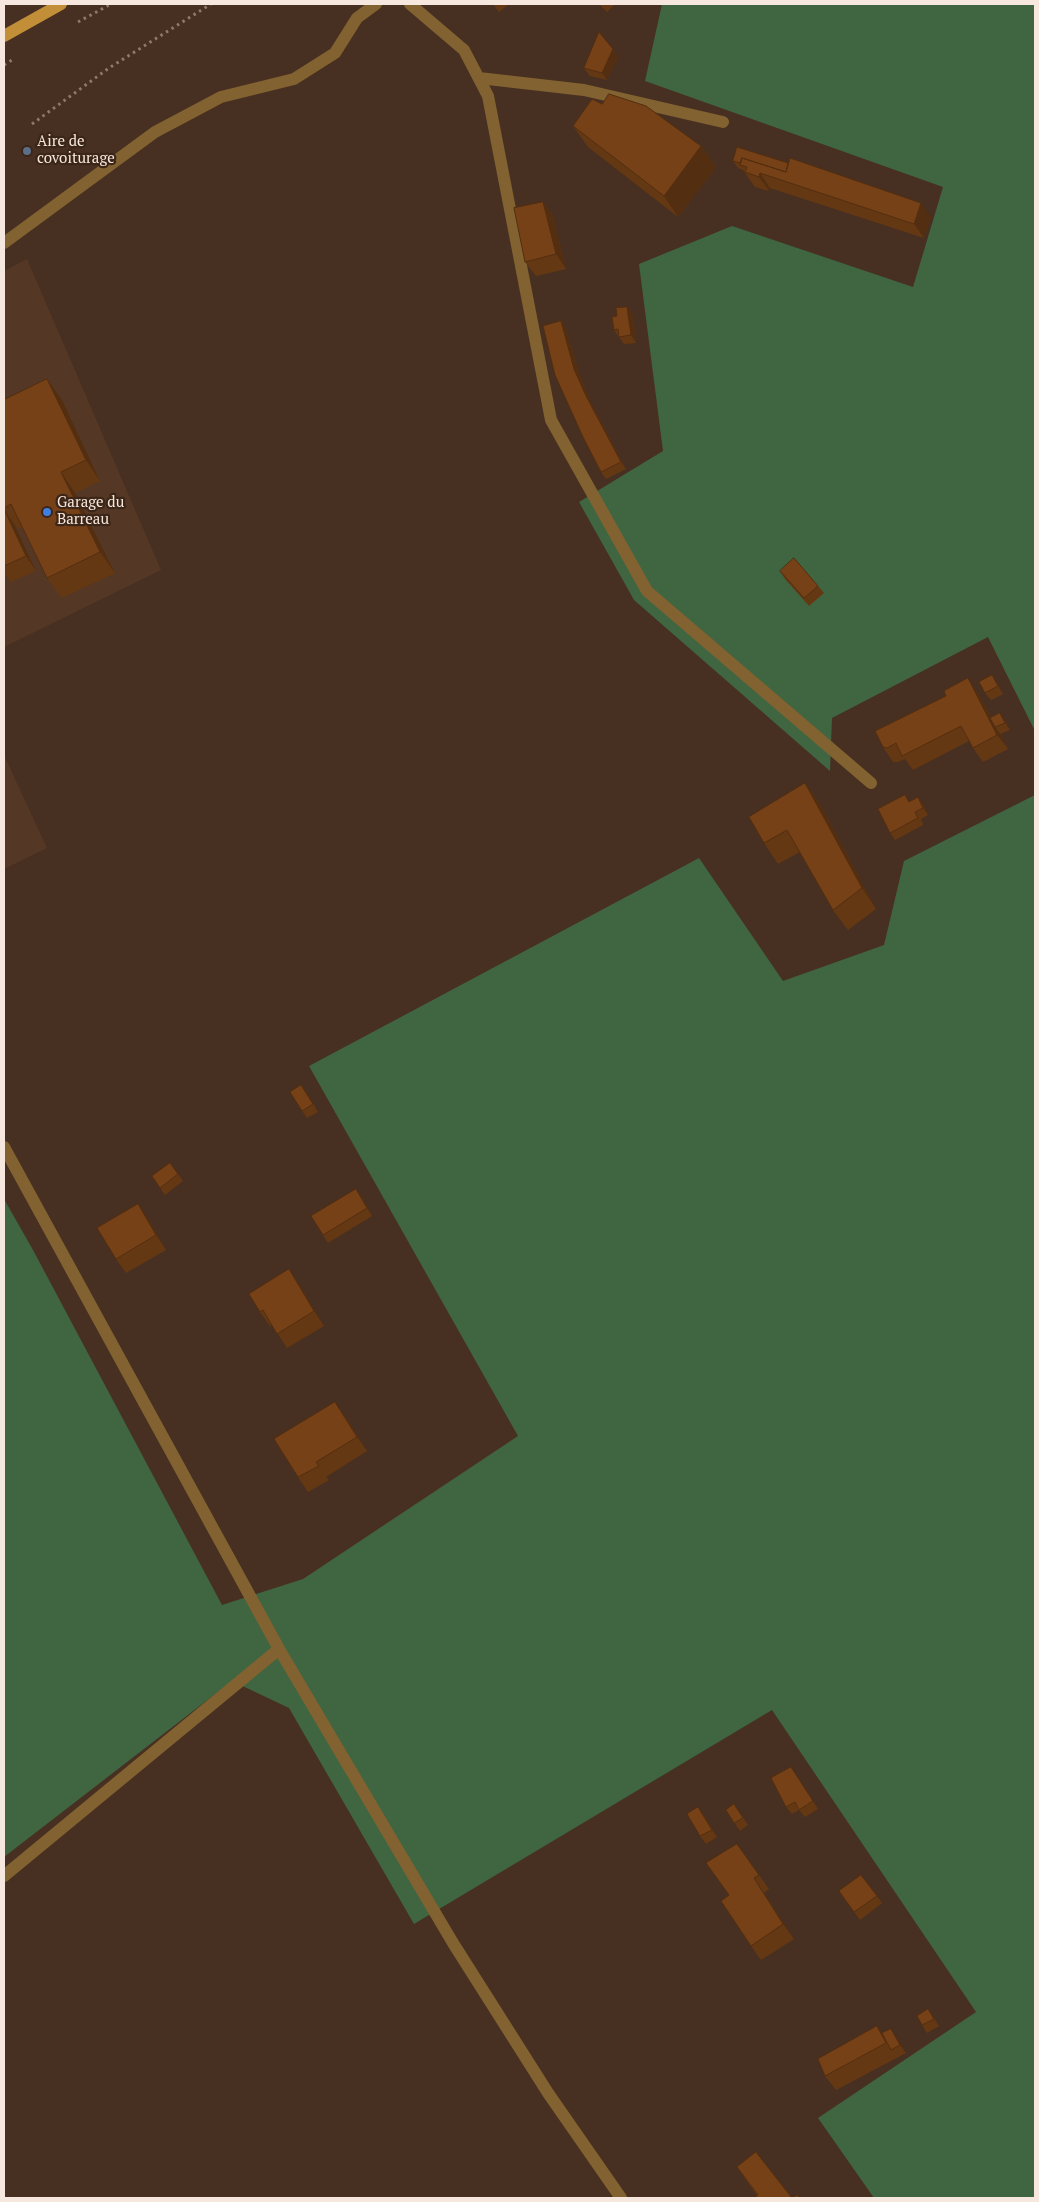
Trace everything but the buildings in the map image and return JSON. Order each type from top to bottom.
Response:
[{"type":"main road","points":[[4,36],[62,4]]},
{"type":"street","points":[[4,243],[155,132],[221,97],[294,79],[335,53],[358,18],[376,4]]},
{"type":"street","points":[[410,4],[464,50],[488,96],[551,420],[647,591],[871,783]]},
{"type":"street","points":[[479,78],[584,90],[723,122]]},
{"type":"street","points":[[4,1148],[278,1649],[453,1943],[548,2093],[621,2198]]},
{"type":"street","points":[[4,1876],[278,1649]]},
{"type":"path","points":[[32,124],[109,68],[211,4]]},
{"type":"shaded area","points":[[27,259],[161,570],[4,647],[4,271]]},
{"type":"shaded area","points":[[4,755],[47,848],[4,869]]},
{"type":"green space","points":[[662,4],[1035,4],[1035,731],[988,637],[832,718],[830,771],[634,600],[579,502],[663,451],[639,264],[732,226],[913,287],[943,187],[645,81]]},
{"type":"green space","points":[[1035,795],[1035,2198],[874,2198],[818,2118],[976,2012],[772,1710],[414,1924],[289,1708],[232,1681],[4,1857],[4,1199],[222,1605],[303,1579],[518,1436],[309,1066],[699,858],[783,981],[884,945],[904,861]]},
{"type":"place","name":"Aire de covoiturage","points":[[27,151]]},
{"type":"place","name":"Garage du Barreau","points":[[47,512]]}]
